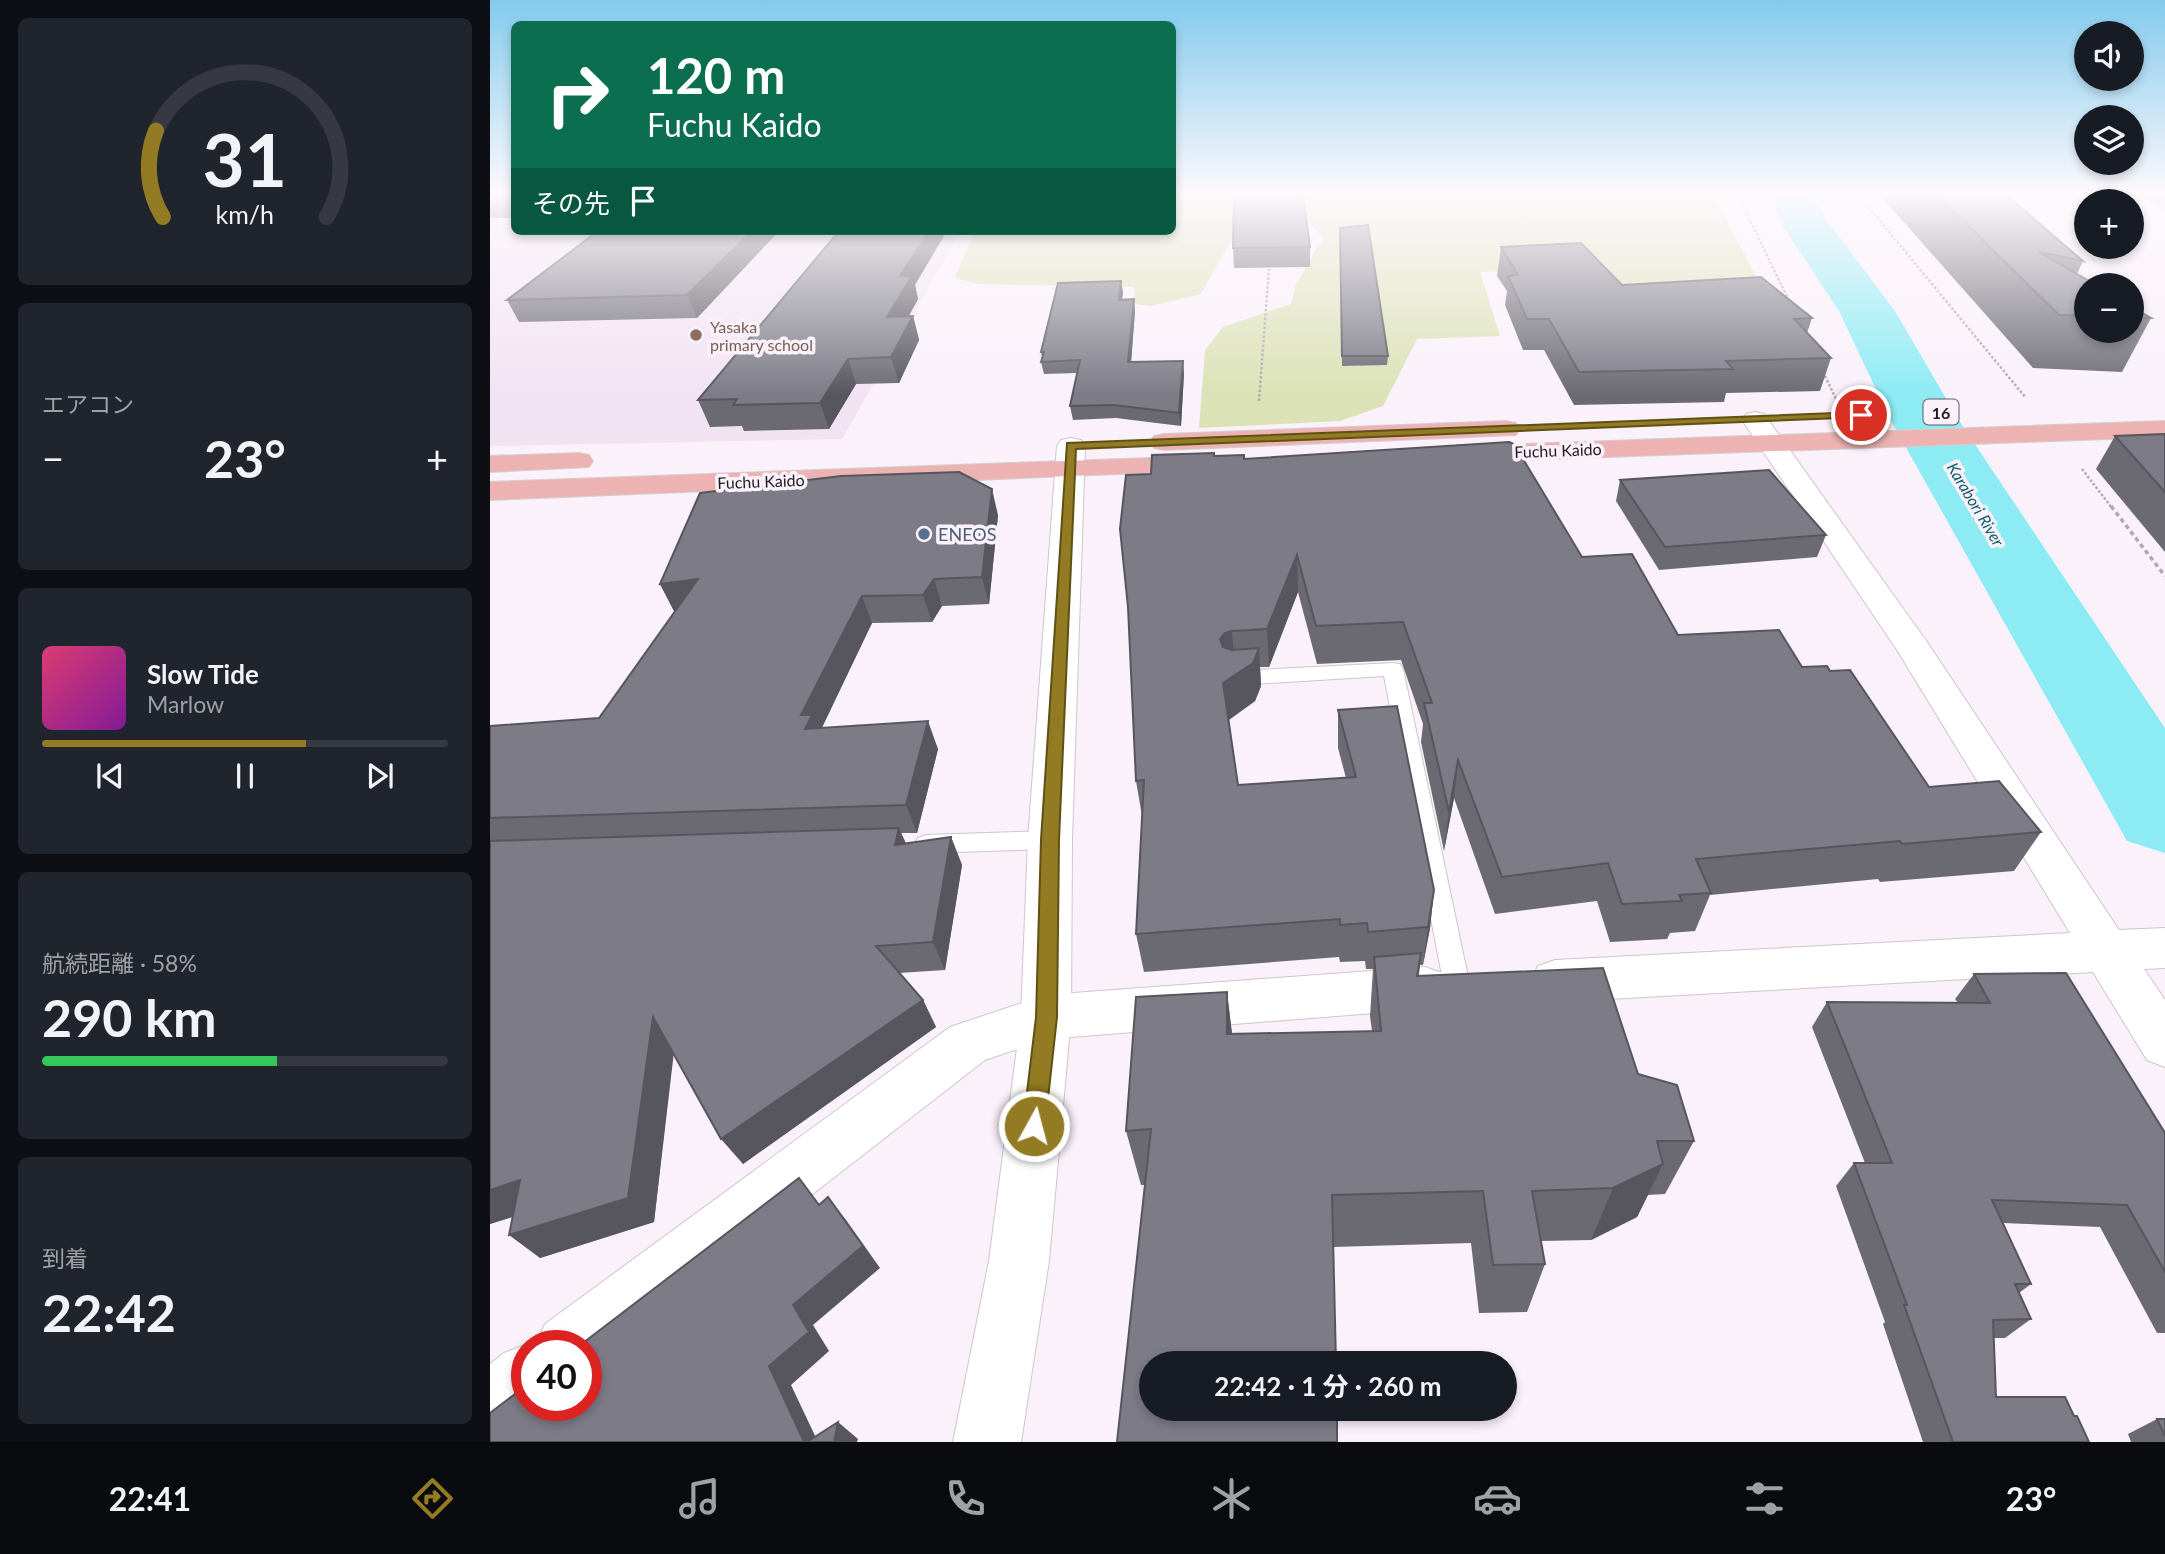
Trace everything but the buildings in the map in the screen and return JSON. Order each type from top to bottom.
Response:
[{"type":"main road","name":"Fuchu Kaido","points":[[490,491],[1069,457],[1763,431],[1859,423],[2036,421],[2165,407]]},
{"type":"main road","name":"Fuchu Kaido","points":[[1914,413],[2165,429]]},
{"type":"main road","name":"Fuchu Kaido","points":[[696,457],[1069,457],[1256,439],[1763,431],[1859,423]]},
{"type":"main road","points":[[490,464],[600,460]]},
{"type":"street","points":[[1763,431],[1884,604],[2165,1044]]},
{"type":"street","points":[[986,1442],[1019,1261],[1046,1017],[1050,840],[1069,457]]},
{"type":"street","points":[[588,1330],[968,1043],[1046,1017],[1489,984],[2164,948]]},
{"type":"street","points":[[490,1404],[511,1388]]},
{"type":"lane","points":[[1236,678],[1393,669],[1489,984]]},
{"type":"lane","points":[[900,845],[1050,840]]},
{"type":"path","points":[[1769,260],[1790,304]]},
{"type":"path","points":[[1910,260],[2036,421],[2165,576]]},
{"type":"path","points":[[1256,439],[1269,269]]},
{"type":"path","points":[[1820,366],[1859,423]]},
{"type":"shaded area","name":"Yasaka primary school","points":[[490,260],[944,260],[842,439],[490,446]]},
{"type":"green space","points":[[963,260],[1220,260],[1201,294],[1151,306],[1135,304],[1134,287],[979,284],[955,278]]},
{"type":"green space","points":[[1310,260],[1748,260],[1765,294],[1620,303],[1584,267],[1480,272],[1500,336],[1417,339],[1383,406],[1340,421],[1199,428],[1205,350],[1223,327],[1291,304],[1296,284]]},
{"type":"waterway","name":"Karabori River","points":[[1831,260],[1867,311],[1924,419],[2165,813]]},
{"type":"place","name":"Yasaka primary school","points":[[696,335]]},
{"type":"place","name":"ENEOS","points":[[924,534]]},
{"type":"route","points":[[1034,1126],[1046,1017],[1050,840],[1071,446],[1861,415]]}]
